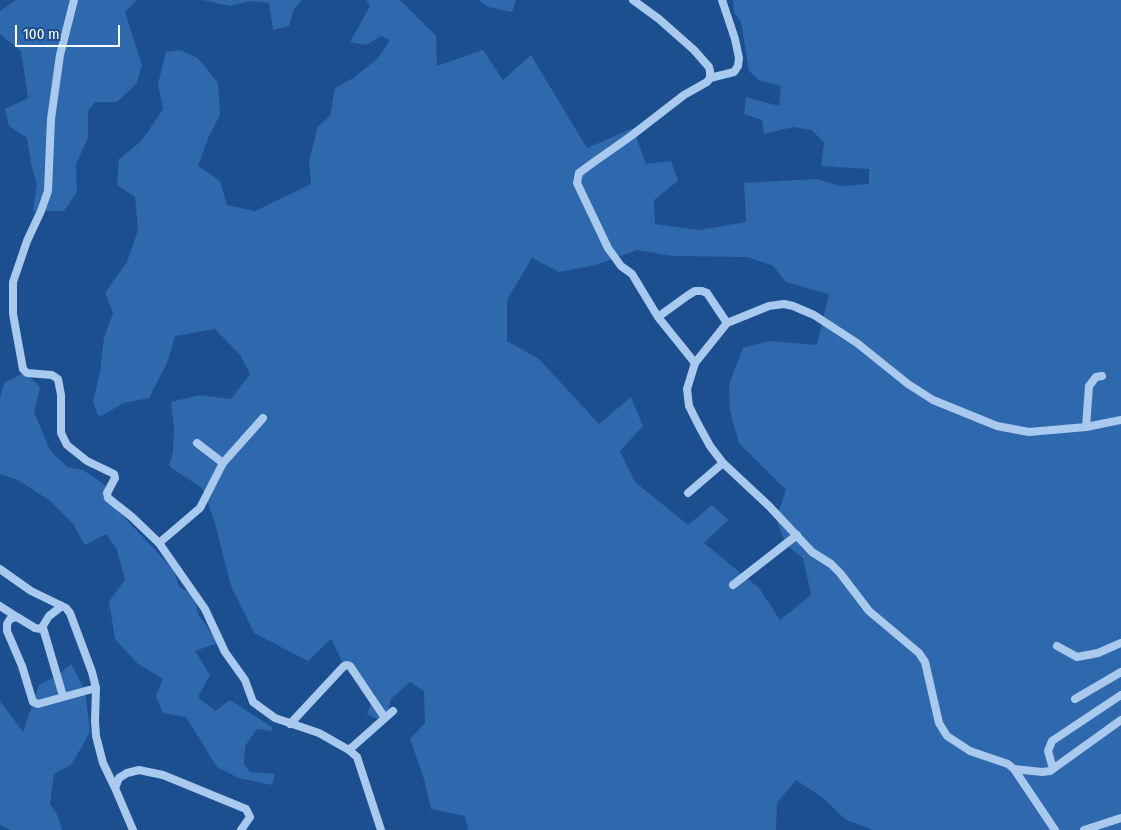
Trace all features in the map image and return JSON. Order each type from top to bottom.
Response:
[{"type":"street","points":[[74,0],[62,46],[51,119],[48,191],[16,271],[12,292],[13,314],[25,372],[52,375],[58,379],[61,433],[67,446],[87,462],[114,474],[115,478],[106,494],[108,498],[132,516],[159,543],[205,609],[228,656],[246,680],[253,702],[267,713],[290,724],[319,733],[349,750],[357,757],[381,830]]},
{"type":"street","points":[[633,0],[659,19],[694,50],[709,67],[710,78]]},
{"type":"street","points":[[695,363],[658,317],[632,274],[621,266],[608,248],[578,188],[577,177],[579,173],[684,95],[710,78],[734,72],[738,66],[739,58],[735,39],[722,0]]},
{"type":"street","points":[[658,317],[695,291],[702,291],[707,293],[727,323]]},
{"type":"street","points":[[1055,830],[1014,768],[1008,764],[970,751],[947,736],[939,722],[925,662],[919,653],[869,611],[840,573],[831,564],[812,552],[765,502],[723,463],[710,446],[689,406],[687,388],[695,363],[727,323],[769,306],[784,304],[814,316],[857,343],[908,384],[933,400],[997,426],[1029,432],[1086,427],[1121,420]]},
{"type":"street","points":[[1086,427],[1089,386],[1096,377],[1102,376]]},
{"type":"street","points":[[159,543],[200,508],[223,463],[263,418]]},
{"type":"street","points":[[197,443],[223,463]]},
{"type":"street","points":[[688,493],[723,463]]},
{"type":"street","points":[[733,585],[796,535]]},
{"type":"street","points":[[0,569],[31,591],[62,606],[70,613],[96,688],[94,721],[103,763],[133,830]]},
{"type":"street","points":[[0,606],[35,628],[40,630],[43,628]]},
{"type":"street","points":[[62,606],[49,616],[43,628],[63,696]]},
{"type":"street","points":[[17,617],[10,619],[7,631],[22,666],[33,702],[38,704],[96,688]]},
{"type":"street","points":[[1057,646],[1077,657],[1098,653],[1121,643]]},
{"type":"street","points":[[290,724],[346,665],[350,666],[385,718]]},
{"type":"street","points":[[1075,699],[1121,672]]},
{"type":"street","points":[[1053,769],[1048,751],[1052,741],[1121,695]]},
{"type":"street","points":[[349,750],[393,711]]},
{"type":"street","points":[[1014,768],[1042,772],[1050,771],[1121,720]]},
{"type":"street","points":[[115,788],[118,778],[140,770],[163,775],[246,809],[250,817],[241,830]]},
{"type":"street","points":[[1084,830],[1121,818]]},
{"type":"shaded area","points":[[16,0],[137,0],[125,12],[142,65],[137,83],[117,102],[95,102],[88,111],[88,138],[76,164],[77,192],[64,211],[33,211],[37,185],[27,138],[9,126],[5,109],[28,98],[21,51],[0,34],[0,11]]},
{"type":"shaded area","points":[[203,0],[302,0],[294,9],[289,26],[273,30],[269,3],[251,1],[230,6]]},
{"type":"shaded area","points":[[366,0],[400,0],[436,36],[437,66],[483,50],[503,80],[531,55],[587,148],[633,128],[646,164],[671,161],[678,181],[654,200],[655,224],[699,230],[746,222],[744,183],[817,179],[840,186],[869,184],[869,169],[821,166],[824,143],[812,130],[793,127],[764,134],[762,120],[744,114],[746,97],[779,106],[781,86],[759,80],[749,71],[741,22],[734,13],[733,0],[1121,0],[1121,830],[874,830],[846,820],[823,798],[796,780],[777,803],[776,830],[468,830],[465,816],[431,809],[424,779],[410,739],[425,723],[424,691],[410,682],[391,699],[385,723],[367,714],[375,694],[347,671],[331,639],[308,661],[254,633],[231,586],[214,520],[203,489],[169,466],[173,452],[174,429],[171,402],[199,395],[231,399],[250,374],[240,355],[215,329],[175,336],[167,363],[149,398],[124,403],[99,417],[93,402],[100,372],[104,338],[113,313],[105,293],[127,262],[138,230],[135,197],[117,185],[119,159],[139,143],[163,109],[158,84],[166,52],[180,50],[198,58],[218,83],[220,115],[209,136],[198,166],[220,181],[227,205],[255,211],[311,184],[309,161],[318,126],[330,116],[335,88],[353,78],[377,59],[390,40],[381,36],[366,45],[350,42],[370,6]],"holes":[[[637,250],[673,256],[748,257],[773,266],[786,282],[829,294],[817,345],[770,341],[743,348],[729,384],[730,411],[739,443],[786,490],[776,519],[786,545],[803,558],[811,595],[780,620],[759,588],[704,543],[728,520],[712,505],[688,525],[635,482],[620,451],[643,426],[631,397],[599,424],[539,359],[507,341],[507,300],[532,258],[559,272],[596,265]]]},
{"type":"shaded area","points":[[478,0],[516,0],[512,12],[488,7]]},
{"type":"shaded area","points":[[25,372],[40,387],[34,412],[50,450],[67,467],[83,470],[105,485],[106,498],[174,570],[179,587],[194,595],[198,614],[218,643],[195,651],[210,675],[198,697],[215,711],[230,700],[273,728],[272,731],[257,729],[245,746],[244,764],[250,772],[275,774],[272,785],[239,778],[217,767],[186,717],[163,713],[156,696],[163,679],[137,663],[115,639],[109,601],[125,580],[117,550],[106,534],[85,545],[73,524],[49,500],[18,480],[0,474],[0,398],[4,383]]},
{"type":"shaded area","points":[[71,664],[85,690],[90,732],[72,764],[54,774],[50,804],[57,814],[62,830],[11,830],[0,825],[0,701],[23,732],[39,685],[58,675]]}]
